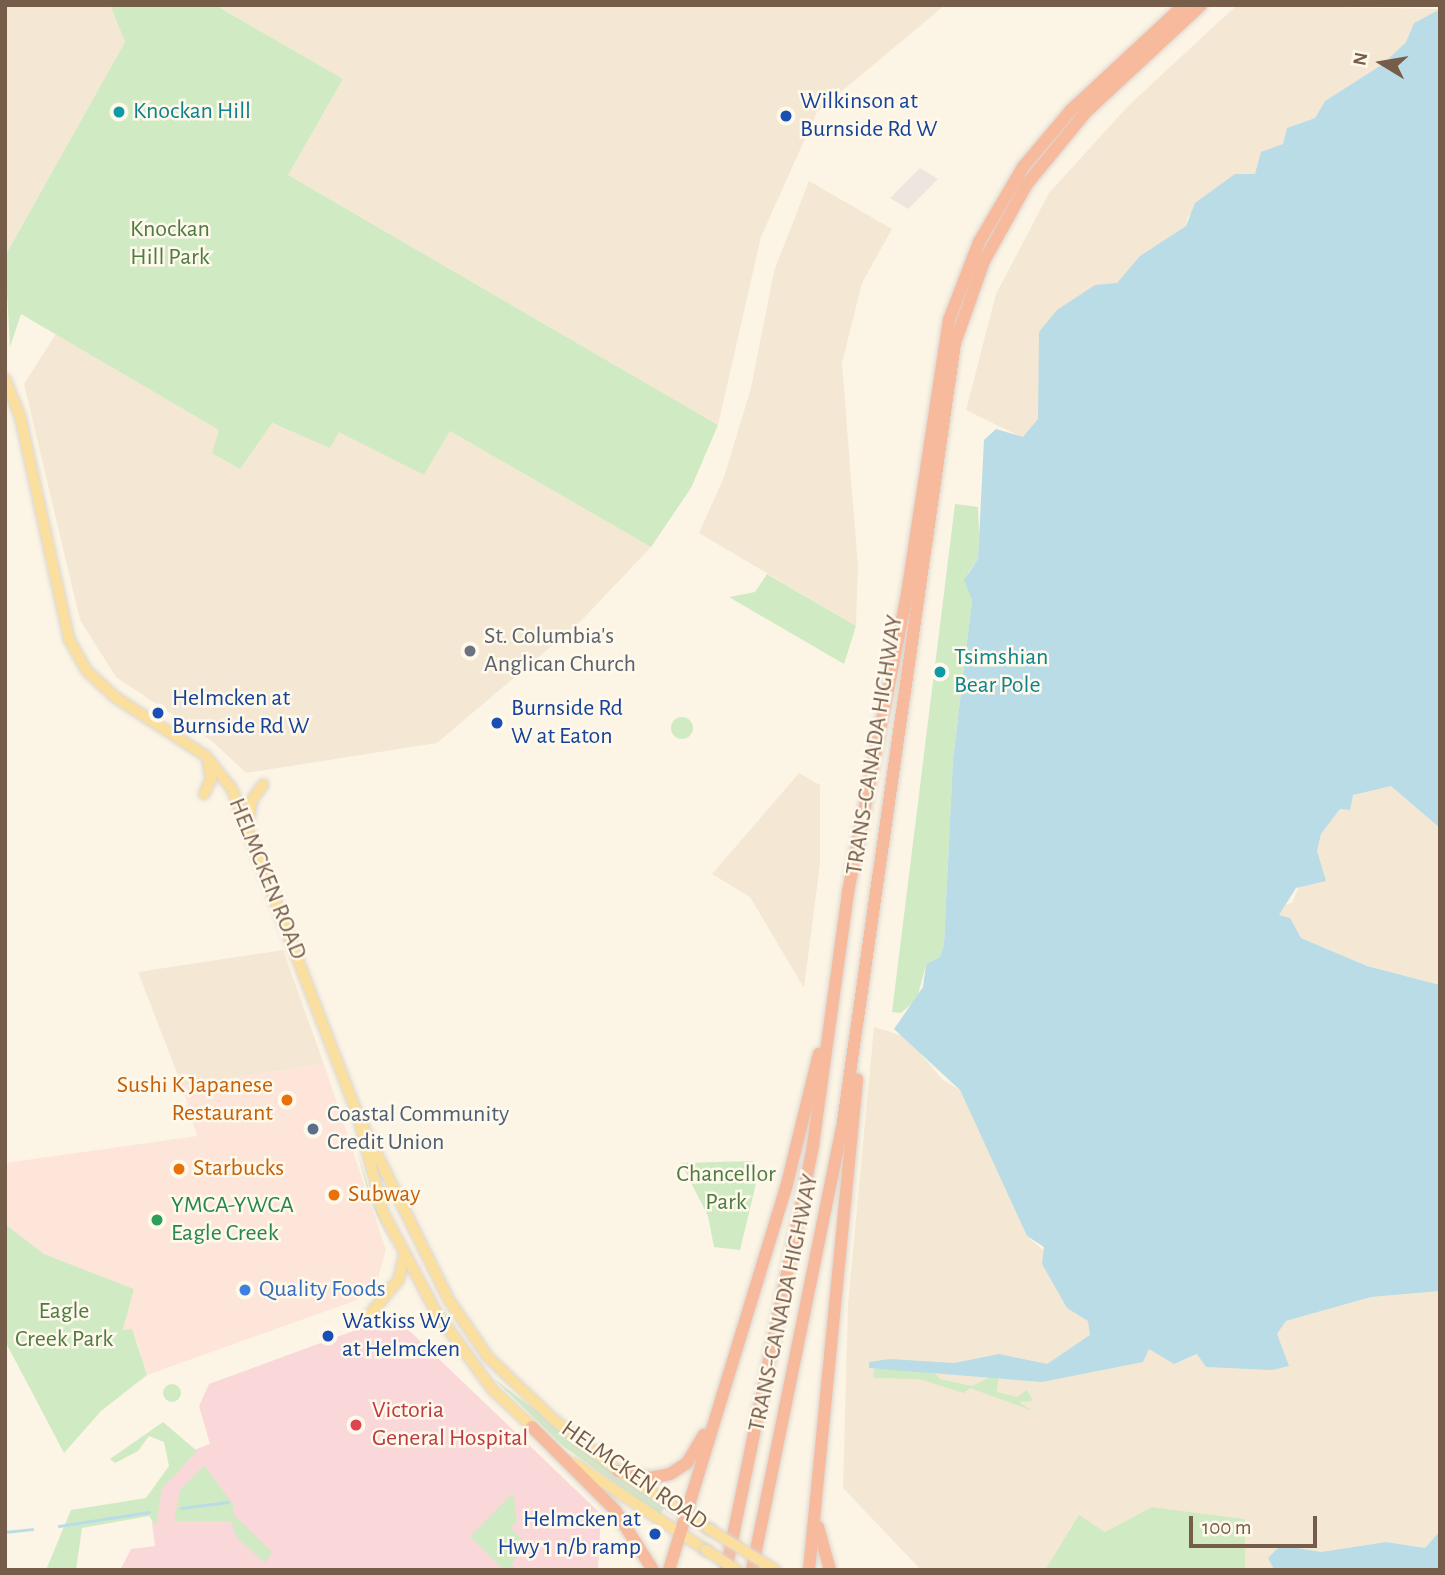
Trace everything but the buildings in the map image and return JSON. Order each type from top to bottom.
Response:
[{"type":"highway","name":"TRANS-CANADA HIGHWAY","points":[[726,1570],[813,1146],[848,892],[907,594],[937,371],[964,278],[1002,199],[1050,133],[1184,5]]},
{"type":"highway","name":"TRANS-CANADA HIGHWAY","points":[[752,1570],[842,1129],[881,828],[947,383],[972,292],[1013,206],[1059,141],[1201,5]]},
{"type":"highway","points":[[808,1570],[883,864],[881,828]]},
{"type":"highway","points":[[669,1570],[676,1533],[685,1514],[807,1110],[834,944],[848,892]]},
{"type":"highway","points":[[618,1471],[650,1478],[679,1470],[699,1444],[723,1389]]},
{"type":"highway","points":[[532,1427],[615,1510],[653,1570]]},
{"type":"highway","points":[[815,1513],[830,1570]]},
{"type":"main road","name":"HELMCKEN ROAD","points":[[5,379],[20,416],[69,639],[86,670],[115,697],[206,756],[248,825],[358,1116],[439,1283],[488,1357],[618,1471],[775,1570]]},
{"type":"main road","points":[[204,794],[211,779],[206,756]]},
{"type":"main road","points":[[248,825],[251,800],[263,785]]},
{"type":"main road","name":"HELMCKEN ROAD","points":[[358,1116],[358,1135],[403,1253],[471,1364],[532,1427],[676,1533],[737,1570]]},
{"type":"main road","points":[[370,1313],[399,1279],[403,1253]]},
{"type":"shaded area","points":[[5,5],[110,5],[125,42],[5,256]]},
{"type":"shaded area","points":[[215,5],[945,5],[817,112],[761,237],[718,425],[288,175],[343,79]]},
{"type":"shaded area","points":[[1237,5],[1440,9],[1414,23],[1406,42],[1383,64],[1325,101],[1315,118],[1287,128],[1284,144],[1255,174],[1188,216],[1186,226],[1141,256],[1117,283],[1039,332],[1043,393],[1038,419],[1023,438],[966,410],[996,294],[1049,193],[1129,105]]},
{"type":"shaded area","points":[[920,168],[938,179],[908,209],[890,198]]},
{"type":"shaded area","points":[[809,181],[892,229],[862,283],[842,363],[858,567],[856,626],[699,533],[724,477],[751,388],[774,271]]},
{"type":"shaded area","points":[[56,334],[219,430],[271,423],[329,447],[339,431],[424,475],[450,431],[651,547],[580,622],[437,743],[246,773],[212,741],[116,677],[80,620],[24,384]]},
{"type":"shaded area","points":[[799,773],[820,785],[820,864],[804,988],[750,897],[712,874]]},
{"type":"shaded area","points":[[1391,785],[1440,828],[1440,985],[1367,966],[1301,938],[1279,915],[1281,905],[1292,903],[1321,834],[1340,809],[1353,795]]},
{"type":"shaded area","points":[[283,950],[324,1064],[182,1086],[138,972]]},
{"type":"shaded area","points":[[874,1027],[906,1037],[943,1080],[960,1090],[1027,1236],[1174,1364],[1198,1354],[1272,1370],[1277,1334],[1286,1321],[1371,1297],[1440,1291],[1440,1531],[1425,1548],[1386,1542],[1321,1552],[1291,1547],[1268,1558],[1274,1570],[1245,1570],[1244,1519],[1152,1507],[1105,1532],[1079,1516],[1045,1570],[921,1570],[843,1488],[848,1304]]},
{"type":"shaded area","points":[[324,1064],[386,1250],[376,1285],[360,1299],[147,1375],[132,1329],[123,1331],[134,1289],[44,1254],[5,1224],[5,1163],[197,1136],[182,1086]]},
{"type":"shaded area","name":"Victoria General Hospital","points":[[394,1316],[601,1514],[598,1570],[120,1570],[131,1549],[155,1546],[152,1523],[165,1476],[191,1451],[210,1444],[199,1406],[209,1384]]},
{"type":"green space","name":"Knockan Hill Park","points":[[110,5],[215,5],[343,79],[288,175],[718,425],[691,488],[651,547],[450,431],[424,475],[339,432],[330,448],[272,423],[240,469],[212,453],[219,430],[21,314],[10,347],[5,256],[125,42]]},
{"type":"green space","points":[[955,504],[978,507],[979,534],[978,559],[968,573],[972,600],[953,759],[944,944],[940,957],[926,964],[917,999],[901,1013],[892,1012]]},
{"type":"green space","points":[[767,574],[856,626],[844,664],[729,597],[755,592]]},
{"type":"green space","points":[[682,717],[690,720],[693,728],[690,736],[682,739],[674,736],[671,728],[674,720]]},
{"type":"green space","points":[[357,1152],[373,1202],[392,1246],[371,1202]]},
{"type":"green space","name":"Chancellor Park","points":[[753,1161],[759,1171],[740,1250],[714,1247],[708,1216],[681,1163]]},
{"type":"green space","name":"Eagle Creek Park","points":[[5,1224],[44,1254],[134,1289],[123,1330],[132,1329],[147,1375],[101,1411],[64,1453],[5,1341]]},
{"type":"green space","points":[[931,1368],[940,1379],[972,1386],[999,1373],[997,1392],[1017,1397],[1027,1390],[1033,1401],[1019,1402],[1033,1411],[970,1388],[964,1393],[919,1379],[873,1378],[874,1369]]},
{"type":"green space","points":[[493,1378],[664,1508],[660,1515],[563,1446]]},
{"type":"green space","points":[[172,1384],[178,1387],[181,1393],[178,1399],[172,1402],[166,1399],[163,1393],[166,1387]]},
{"type":"green space","points":[[163,1422],[197,1451],[162,1489],[156,1526],[149,1516],[82,1528],[76,1570],[46,1570],[71,1510],[146,1498],[169,1466],[164,1442],[149,1436],[138,1451],[115,1463],[110,1459]]},
{"type":"green space","points":[[204,1465],[233,1504],[233,1514],[272,1552],[265,1563],[237,1538],[231,1521],[174,1521],[180,1490]]},
{"type":"green space","points":[[513,1493],[517,1521],[511,1528],[528,1545],[511,1564],[516,1570],[504,1570],[470,1537]]},
{"type":"green space","points":[[1152,1507],[1245,1519],[1245,1570],[1045,1570],[1079,1515],[1105,1532]]},
{"type":"water","points":[[1440,9],[1440,828],[1391,786],[1353,795],[1350,810],[1340,809],[1321,834],[1317,851],[1326,881],[1296,888],[1279,915],[1290,918],[1301,938],[1367,966],[1440,985],[1440,1291],[1371,1297],[1286,1321],[1277,1334],[1289,1366],[1272,1370],[1206,1367],[1197,1354],[1174,1364],[1149,1349],[1143,1362],[1042,1382],[869,1368],[869,1362],[890,1359],[954,1363],[999,1354],[1047,1364],[1090,1335],[1088,1321],[1067,1308],[1042,1264],[1044,1247],[1027,1236],[960,1090],[894,1029],[923,987],[926,964],[940,957],[944,944],[953,759],[972,600],[964,580],[978,559],[984,440],[996,429],[1023,437],[1038,419],[1039,332],[1057,310],[1095,285],[1117,283],[1140,256],[1186,226],[1195,203],[1235,174],[1255,174],[1261,152],[1283,144],[1287,128],[1315,118],[1325,101],[1383,64],[1406,42],[1414,23]]},
{"type":"water","points":[[1440,1531],[1440,1570],[1274,1570],[1268,1558],[1278,1548],[1291,1547],[1321,1552],[1386,1542],[1425,1548]]},
{"type":"waterway","points":[[181,1508],[228,1502]]},
{"type":"waterway","points":[[59,1526],[149,1512]]},
{"type":"waterway","points":[[5,1532],[32,1529]]},
{"type":"place","name":"Knockan Hill","points":[[119,112]]},
{"type":"place","name":"Wilkinson at Burnside Rd W","points":[[786,116]]},
{"type":"place","name":"St. Columbia's Anglican Church","points":[[470,651]]},
{"type":"place","name":"Tsimshian Bear Pole","points":[[940,672]]},
{"type":"place","name":"Helmcken at Burnside Rd W","points":[[158,713]]},
{"type":"place","name":"Burnside Rd W at Eaton","points":[[497,723]]},
{"type":"place","name":"Sushi K Japanese Restaurant","points":[[287,1100]]},
{"type":"place","name":"Coastal Community Credit Union","points":[[313,1129]]},
{"type":"place","name":"Starbucks","points":[[179,1169]]},
{"type":"place","name":"Subway","points":[[334,1195]]},
{"type":"place","name":"YMCA-YWCA Eagle Creek","points":[[157,1220]]},
{"type":"place","name":"Quality Foods","points":[[245,1290]]},
{"type":"place","name":"Watkiss Wy at Helmcken","points":[[328,1336]]},
{"type":"place","name":"Victoria General Hospital","points":[[356,1425]]},
{"type":"place","name":"Helmcken at Hwy 1 n/b ramp","points":[[655,1534]]}]
